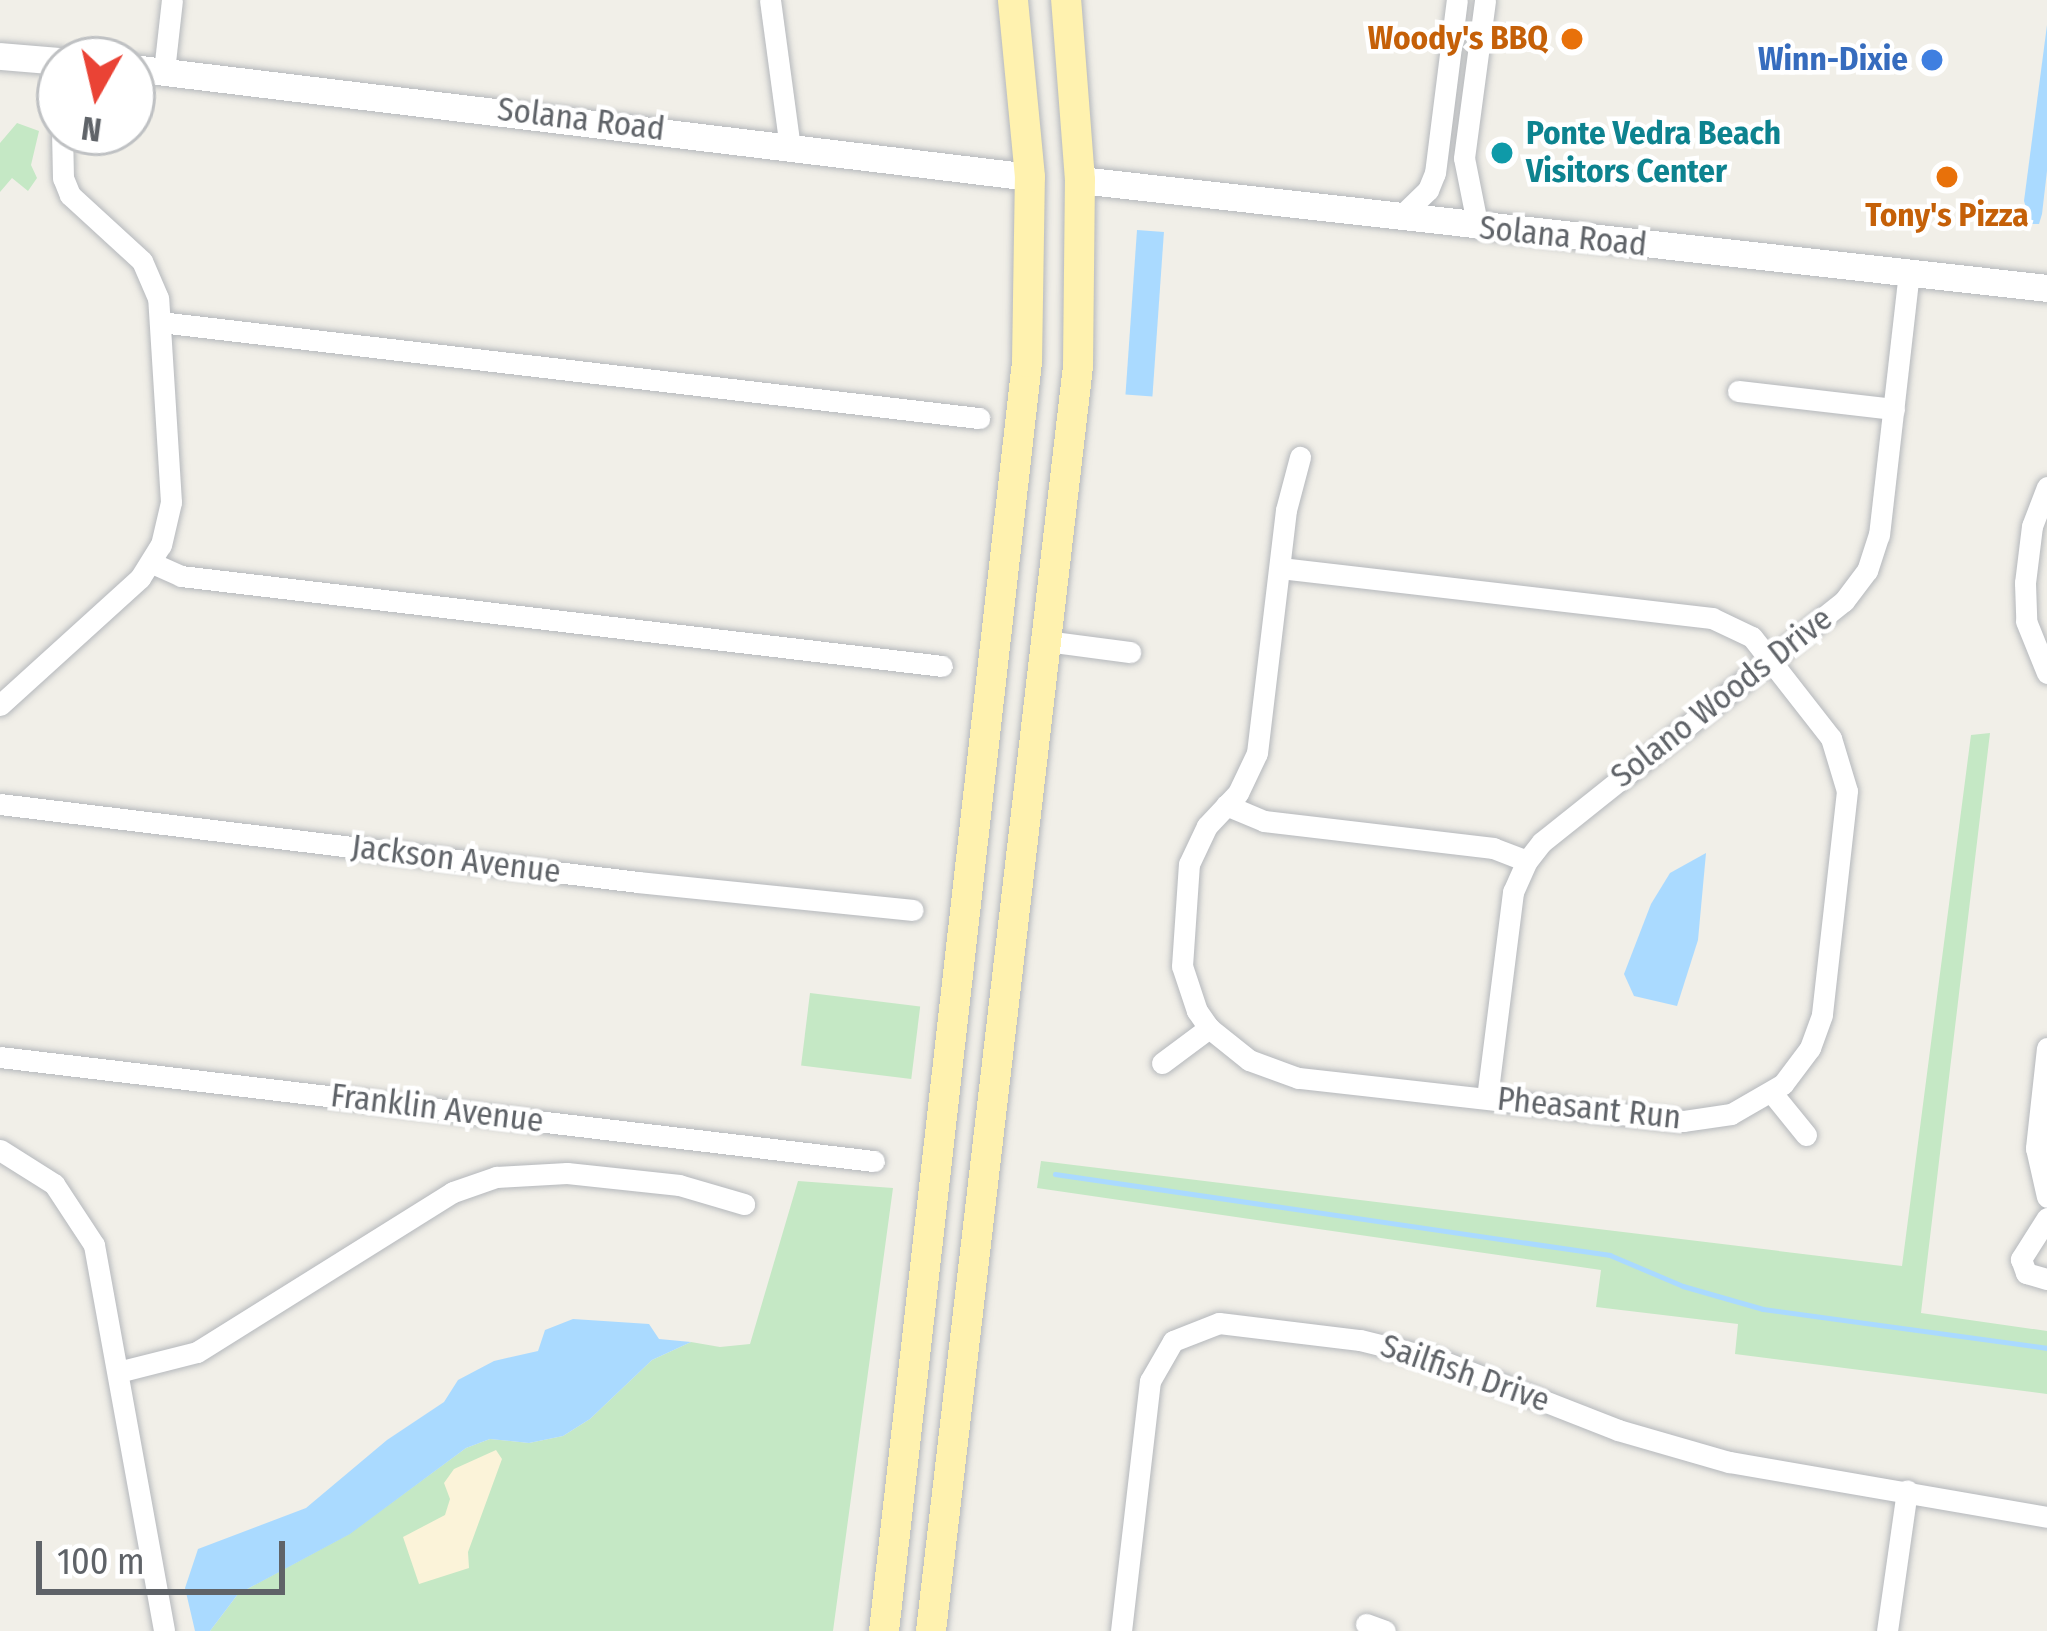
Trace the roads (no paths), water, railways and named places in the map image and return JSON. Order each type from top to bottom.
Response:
[{"type":"main road","points":[[884,1631],[1027,362],[1030,177],[1013,0]]},
{"type":"main road","points":[[931,1631],[1078,366],[1080,180],[1066,0]]},
{"type":"main road","points":[[1030,177],[1080,180]]},
{"type":"main road","points":[[980,802],[1026,808]]},
{"type":"main road","points":[[923,1298],[969,1303]]},
{"type":"street","points":[[164,70],[172,0]]},
{"type":"street","points":[[770,0],[790,147]]},
{"type":"street","points":[[1400,217],[1428,190],[1435,173],[1457,0]]},
{"type":"street","points":[[1478,228],[1464,158],[1485,0]]},
{"type":"street","points":[[0,56],[36,59]]},
{"type":"street","name":"Solana Road","points":[[156,70],[1030,177]]},
{"type":"street","points":[[0,705],[152,563],[171,502],[158,298],[142,261],[70,195],[63,178],[63,156]]},
{"type":"street","name":"Solana Road","points":[[1080,180],[2047,289]]},
{"type":"street","name":"Solano Woods Drive","points":[[1487,1098],[1513,892],[1527,861],[1542,842],[1844,601],[1867,571],[1879,536],[1909,272]]},
{"type":"street","points":[[160,322],[980,418]]},
{"type":"street","points":[[1738,392],[1894,410]]},
{"type":"street","points":[[1162,1063],[1209,1028],[1188,988],[1181,922],[1195,847],[1257,753],[1280,568],[1300,457]]},
{"type":"street","points":[[2047,487],[2032,526],[2025,583],[2026,621],[2047,673]]},
{"type":"street","points":[[152,563],[204,579],[942,666]]},
{"type":"street","name":"Pheasant Run","points":[[1209,1028],[1249,1060],[1298,1078],[1683,1121],[1731,1114],[1772,1093],[1810,1048],[1822,1015],[1847,791],[1831,738],[1771,659],[1740,628],[1712,618],[1280,568]]},
{"type":"street","points":[[1046,641],[1130,652]]},
{"type":"street","name":"Jackson Avenue","points":[[0,804],[638,882],[913,910]]},
{"type":"street","points":[[1226,805],[1264,820],[1493,848],[1527,861]]},
{"type":"street","points":[[2047,1048],[2036,1148],[2047,1197]]},
{"type":"street","name":"Franklin Avenue","points":[[0,1058],[874,1161]]},
{"type":"street","points":[[1772,1093],[1806,1135]]},
{"type":"street","points":[[0,1150],[54,1184],[85,1224],[101,1268],[164,1631]]},
{"type":"street","points":[[118,1372],[196,1352],[453,1192],[496,1177],[567,1173],[679,1185],[744,1204]]},
{"type":"street","points":[[2047,1218],[2021,1258],[2026,1273],[2047,1279]]},
{"type":"street","name":"Sailfish Drive","points":[[1121,1631],[1150,1381],[1165,1350],[1198,1327],[1233,1324],[1384,1345],[1437,1359],[1674,1448],[1778,1472],[2047,1517]]},
{"type":"street","points":[[1887,1631],[1907,1490]]},
{"type":"water","points":[[2047,25],[2047,171],[2039,224],[2031,224],[2024,201]]},
{"type":"water","points":[[1137,230],[1164,232],[1152,396],[1125,395]]},
{"type":"water","points":[[1706,853],[1698,940],[1677,1006],[1634,996],[1624,974],[1651,904],[1670,873]]},
{"type":"water","points":[[573,1319],[649,1324],[659,1339],[691,1342],[652,1360],[590,1419],[563,1436],[529,1443],[490,1439],[466,1448],[350,1534],[238,1594],[210,1631],[195,1631],[185,1588],[198,1549],[306,1508],[387,1440],[444,1402],[458,1380],[494,1361],[538,1351],[545,1330]]},
{"type":"waterway","points":[[1055,1174],[1610,1255],[1683,1286],[1763,1309],[2047,1348]]},
{"type":"place","name":"Woody's BBQ","points":[[1572,39]]},
{"type":"place","name":"Winn-Dixie","points":[[1932,60]]},
{"type":"place","name":"Ponte Vedra Beach Visitors Center","points":[[1502,153]]},
{"type":"place","name":"Tony's Pizza","points":[[1947,177]]}]
